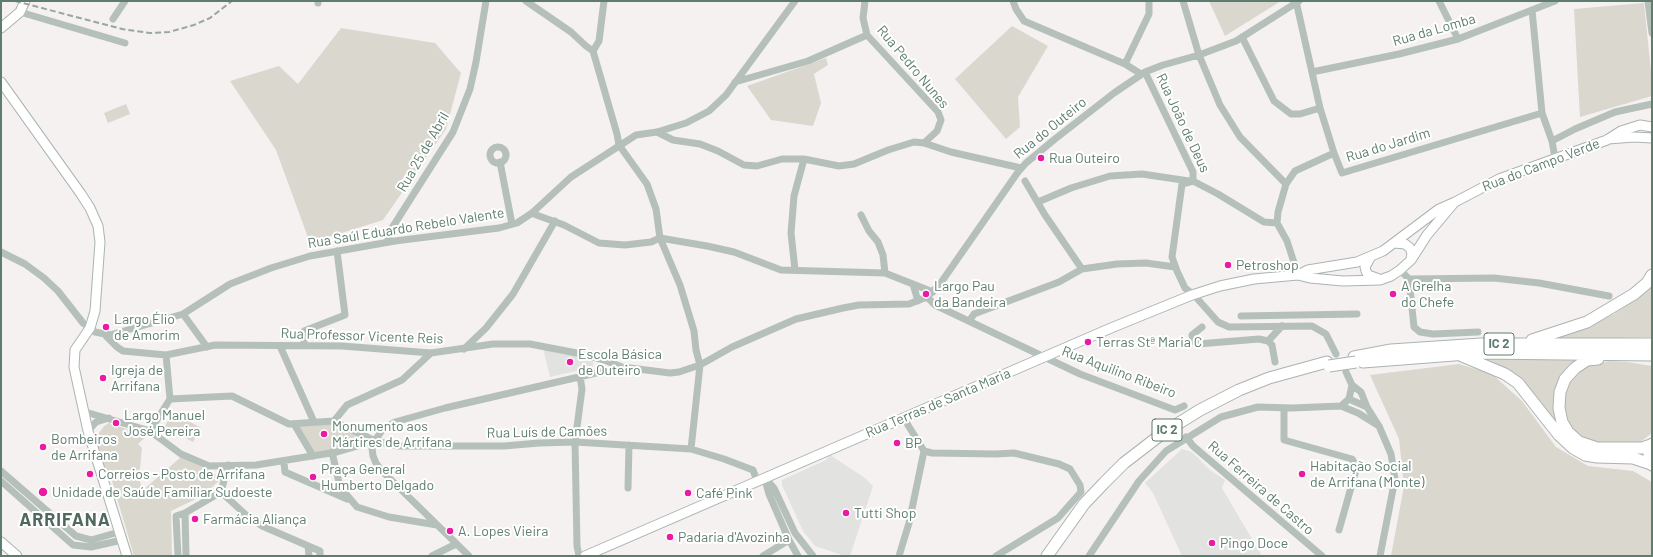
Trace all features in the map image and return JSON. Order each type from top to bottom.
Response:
[{"type":"highway","points":[[1520,344],[1587,322],[1634,294],[1647,283],[1652,275]]},
{"type":"highway","name":"IC 2","points":[[1355,360],[1391,350],[1481,344],[1520,344],[1648,350]]},
{"type":"highway","name":"IC 2","points":[[1047,556],[1084,504],[1124,463],[1163,433],[1200,410],[1239,390],[1269,378],[1328,364],[1355,360],[1480,353],[1620,355],[1648,350]]},
{"type":"highway","name":"IC 2","points":[[1458,354],[1500,371],[1518,383],[1559,435],[1573,448],[1585,455],[1597,457],[1633,458],[1651,465]]},
{"type":"highway","points":[[1620,355],[1588,360],[1574,368],[1565,379],[1560,392],[1559,408],[1562,422],[1568,432],[1579,442],[1597,448],[1642,448],[1651,444]]},
{"type":"highway","name":"IC 2","points":[[1053,556],[1069,532],[1108,486],[1127,467],[1166,437],[1202,414],[1241,393],[1328,364]]},
{"type":"main road","points":[[1,28],[20,12],[25,1]]},
{"type":"main road","points":[[1,82],[90,208],[98,226],[100,242],[95,311],[90,328],[75,350],[73,360],[82,411],[127,556]]},
{"type":"main road","name":"Rua do Campo Verde","points":[[1607,140],[1621,131],[1640,126],[1652,127]]},
{"type":"main road","name":"Rua do Campo Verde","points":[[1298,275],[1308,270],[1357,262],[1383,252],[1439,209],[1498,179],[1607,140],[1634,137],[1652,138]]},
{"type":"main road","name":"Rua do Campo Verde","points":[[1298,275],[1310,278],[1343,281],[1380,280],[1400,270],[1410,260],[1427,234],[1454,202]]},
{"type":"main road","points":[[1395,243],[1405,244],[1410,248],[1412,253],[1410,260]]},
{"type":"main road","points":[[1370,258],[1365,267],[1366,271],[1368,275],[1380,280]]},
{"type":"main road","name":"Rua Terras de Santa Maria","points":[[586,556],[1045,356],[1194,295],[1220,286],[1254,279],[1298,275]]},
{"type":"main road","points":[[1651,444],[1648,454],[1651,465]]},
{"type":"main road","points":[[1,542],[17,556]]},
{"type":"street","points":[[113,19],[125,1]]},
{"type":"street","name":"Rua 25 de Abril","points":[[387,242],[392,228],[453,132],[470,89],[486,1]]},
{"type":"street","points":[[526,1],[572,32],[586,46],[594,50]]},
{"type":"street","points":[[604,1],[599,41],[594,50],[619,145],[647,184],[656,209],[660,238],[680,285],[694,331],[696,350],[700,365],[691,449]]},
{"type":"street","name":"Rua Saúl Eduardo Rebelo Valente","points":[[104,334],[110,335],[122,332],[182,314],[230,284],[271,268],[310,256],[387,242],[499,228],[517,223],[532,212],[571,177],[636,135],[657,132],[686,123],[709,111],[726,95],[794,1]]},
{"type":"street","name":"Rua Pedro Nunes","points":[[865,1],[864,18],[867,35],[938,112],[941,120],[937,131],[924,143]]},
{"type":"street","points":[[1013,1],[1016,9],[1024,20],[1143,73]]},
{"type":"street","points":[[1125,64],[1150,14],[1149,1]]},
{"type":"street","points":[[1183,1],[1199,55],[1220,105],[1240,137],[1286,184]]},
{"type":"street","points":[[1439,1],[1458,40]]},
{"type":"street","name":"Rua da Lomba","points":[[1312,72],[1458,40],[1555,1]]},
{"type":"street","points":[[1648,1],[1652,33]]},
{"type":"street","name":"Rua do Outeiro","points":[[933,292],[1021,168],[1049,144],[1114,93],[1143,73],[1163,65],[1199,55],[1242,37],[1297,2]]},
{"type":"street","name":"Rua do Jardim","points":[[1297,2],[1320,108],[1342,173],[1542,113]]},
{"type":"street","points":[[1532,10],[1542,113],[1552,141],[1555,158]]},
{"type":"street","points":[[20,12],[125,43]]},
{"type":"street","points":[[735,82],[808,61],[867,35]]},
{"type":"street","points":[[1242,37],[1274,101],[1291,114],[1300,114],[1320,108]]},
{"type":"street","name":"Rua João de Deus","points":[[1143,73],[1193,172],[1193,181],[1218,194],[1264,222],[1277,223]]},
{"type":"street","points":[[1552,141],[1575,129],[1615,112],[1652,104]]},
{"type":"street","points":[[657,132],[673,140],[700,144],[718,151],[744,165],[757,166],[782,158],[804,159],[839,166],[854,164],[888,150],[914,142],[924,143],[951,152],[1021,168]]},
{"type":"street","points":[[1298,275],[1287,241],[1277,223],[1278,212],[1286,184],[1295,171],[1334,153]]},
{"type":"street","points":[[795,270],[791,232],[794,196],[804,159]]},
{"type":"street","points":[[500,162],[512,224]]},
{"type":"street","points":[[1038,202],[1071,188],[1110,176],[1142,174],[1193,181]]},
{"type":"street","points":[[1024,181],[1082,269]]},
{"type":"street","points":[[1193,181],[1182,184],[1172,256],[1175,267],[1186,288],[1218,322],[1229,327],[1312,326],[1326,334],[1336,354]]},
{"type":"street","points":[[469,556],[381,470],[373,456],[372,448],[382,430],[395,422],[445,408],[580,376],[622,368],[670,373],[700,365],[732,347],[796,319],[859,305],[909,304],[927,298],[933,292],[884,273],[781,270],[734,252],[660,238],[651,242],[626,245],[599,243],[555,221],[532,212]]},
{"type":"street","points":[[861,215],[869,231],[878,242],[883,255],[884,273]]},
{"type":"street","points":[[464,349],[486,328],[513,294],[555,221]]},
{"type":"street","points":[[304,345],[304,331],[345,315],[336,251]]},
{"type":"street","points":[[1,252],[29,266],[58,291],[83,323],[95,332],[104,334]]},
{"type":"street","points":[[970,320],[974,314],[1059,282],[1082,269],[1117,264],[1146,263],[1175,267]]},
{"type":"street","points":[[1400,270],[1409,279],[1414,327],[1420,332],[1433,334],[1478,332]]},
{"type":"street","points":[[1409,279],[1494,278],[1539,283],[1609,296]]},
{"type":"street","points":[[912,284],[918,301]]},
{"type":"street","name":"Rua Aquilino Ribeiro","points":[[927,298],[935,305],[970,320],[1027,350],[1045,356],[1080,374],[1175,410],[1184,406]]},
{"type":"street","points":[[182,314],[207,347]]},
{"type":"street","points":[[1262,314],[1263,326]]},
{"type":"street","points":[[1241,316],[1262,314],[1357,314]]},
{"type":"street","points":[[1268,341],[1282,326]]},
{"type":"street","points":[[1202,327],[1192,335],[1193,341],[1198,344],[1259,339],[1268,341],[1272,345],[1276,362]]},
{"type":"street","name":"Rua Professor Vicente Reis","points":[[104,334],[123,351],[166,355],[215,345],[304,345],[373,348],[431,354],[493,344],[530,344],[582,354],[604,360],[622,368]]},
{"type":"street","points":[[280,346],[314,422]]},
{"type":"street","points":[[1027,350],[1033,362]]},
{"type":"street","points":[[334,421],[347,405],[402,380],[431,354]]},
{"type":"street","points":[[150,431],[170,399],[166,355]]},
{"type":"street","points":[[1346,372],[1352,385],[1361,392],[1367,407],[1379,426],[1391,454],[1395,479],[1380,556]]},
{"type":"street","points":[[579,556],[575,442],[582,389],[580,376]]},
{"type":"street","points":[[1089,556],[1139,481],[1166,451],[1186,437],[1221,416],[1258,406],[1284,408],[1330,408],[1341,406],[1349,399],[1352,385]]},
{"type":"street","points":[[170,399],[232,396],[289,424],[334,421],[375,441]]},
{"type":"street","points":[[1349,399],[1367,407]]},
{"type":"street","points":[[1341,406],[1358,413],[1379,426]]},
{"type":"street","points":[[1284,408],[1284,440],[1352,459],[1354,462],[1356,470],[1339,530]]},
{"type":"street","points":[[82,411],[150,431],[181,454],[209,466],[256,465],[313,456],[375,441]]},
{"type":"street","points":[[899,556],[909,523],[924,451],[903,417]]},
{"type":"street","points":[[88,431],[96,422],[109,418]]},
{"type":"street","points":[[294,424],[313,456]]},
{"type":"street","name":"Rua Ferreira de Castro","points":[[1186,437],[1193,446],[1322,556]]},
{"type":"street","name":"Rua Luís de Camões","points":[[375,441],[398,446],[504,446],[575,442],[691,449],[753,470],[761,479]]},
{"type":"street","points":[[628,488],[629,445]]},
{"type":"street","points":[[924,451],[932,453],[1014,453],[1059,464],[1070,469],[1080,485],[1081,492],[1058,518],[996,556]]},
{"type":"street","points":[[332,452],[340,487],[357,507],[389,517],[437,526]]},
{"type":"street","points":[[284,463],[285,472],[349,499]]},
{"type":"street","points":[[178,556],[176,516],[185,513],[221,492],[228,465]]},
{"type":"street","points":[[1,471],[76,536],[91,540],[120,536]]},
{"type":"street","points":[[761,479],[798,556]]},
{"type":"street","points":[[761,479],[774,488],[795,533],[813,556]]},
{"type":"street","points":[[1,481],[73,545],[85,548],[91,547],[120,536]]},
{"type":"street","points":[[221,492],[245,514],[262,526],[320,551],[320,556]]},
{"type":"street","points":[[185,513],[186,556]]},
{"type":"street","points":[[763,556],[789,540]]},
{"type":"street","points":[[177,544],[186,544]]},
{"type":"street","points":[[432,556],[456,544]]},
{"type":"street","points":[[308,546],[309,556]]},
{"type":"shaded area","points":[[1209,1],[1281,1],[1225,36]]},
{"type":"shaded area","points":[[1644,3],[1652,96],[1580,117],[1574,9]]},
{"type":"shaded area","points":[[1012,26],[1048,46],[1018,97],[1020,127],[1006,139],[955,79]]},
{"type":"shaded area","points":[[341,28],[435,43],[461,73],[446,129],[383,220],[310,243],[276,150],[230,81],[279,66],[298,84]]},
{"type":"shaded area","points":[[826,58],[828,65],[814,74],[821,103],[813,126],[771,120],[747,86]]},
{"type":"shaded area","points":[[126,104],[130,114],[108,123],[104,113]]},
{"type":"shaded area","points":[[1652,284],[1652,337],[1551,340],[1575,332],[1614,314],[1636,299]]},
{"type":"shaded area","name":"Escola Básica de Outeiro","points":[[543,348],[593,360],[593,367],[550,377]]},
{"type":"shaded area","points":[[1584,357],[1557,385],[1554,401],[1557,418],[1564,434],[1529,387],[1511,371],[1487,359]]},
{"type":"shaded area","points":[[1610,361],[1652,366],[1652,433],[1638,444],[1590,443],[1570,430],[1562,407],[1567,382],[1585,365]]},
{"type":"shaded area","points":[[1459,364],[1492,374],[1522,401],[1556,447],[1588,466],[1633,471],[1652,482],[1652,556],[1391,556],[1404,486],[1399,439],[1370,375]]},
{"type":"shaded area","points":[[173,412],[201,428],[193,442],[165,426]]},
{"type":"shaded area","points":[[109,423],[147,436],[138,444],[142,448],[139,479],[143,490],[181,457],[212,472],[221,479],[202,496],[171,511],[172,556],[134,556],[109,471],[105,472],[97,441],[99,433],[104,426]]},
{"type":"shaded area","points":[[334,423],[369,440],[340,449],[313,453],[297,425]]},
{"type":"shaded area","points":[[1182,449],[1192,452],[1210,470],[1225,480],[1222,488],[1262,556],[1182,556],[1153,493],[1145,483]]},
{"type":"shaded area","points":[[830,455],[865,478],[873,486],[850,556],[845,556],[815,546],[803,531],[782,485],[782,480],[826,460]]},
{"type":"railway","points":[[15,1],[122,29],[150,33],[169,32],[194,25],[210,18],[232,1]]},
{"type":"place","name":"Rua Outeiro","points":[[1041,158]]},
{"type":"place","name":"Petroshop","points":[[1228,265]]},
{"type":"place","name":"Largo Pau da Bandeira","points":[[926,294]]},
{"type":"place","name":"A Grelha do Chefe","points":[[1393,294]]},
{"type":"place","name":"Largo Élio de Amorim","points":[[106,327]]},
{"type":"place","name":"Terras Stª Maria C","points":[[1088,342]]},
{"type":"place","name":"Escola Básica de Outeiro","points":[[570,362]]},
{"type":"place","name":"Igreja de Arrifana","points":[[103,378]]},
{"type":"place","name":"Largo Manuel José Pereira","points":[[116,423]]},
{"type":"place","name":"Monumento aos Mártires de Arrifana","points":[[324,434]]},
{"type":"place","name":"BP","points":[[897,443]]},
{"type":"place","name":"Bombeiros de Arrifana","points":[[43,447]]},
{"type":"place","name":"Correios - Posto de Arrifana","points":[[90,474]]},
{"type":"place","name":"Habitação Social de Arrifana (Monte)","points":[[1302,474]]},
{"type":"place","name":"Praça General Humberto Delgado","points":[[313,477]]},
{"type":"place","name":"Unidade de Saúde Familiar Sudoeste","points":[[43,492]]},
{"type":"place","name":"Café Pink","points":[[688,493]]},
{"type":"place","name":"Tutti Shop","points":[[846,513]]},
{"type":"place","name":"Farmácia Aliança","points":[[195,519]]},
{"type":"place","name":"A. Lopes Vieira","points":[[450,531]]},
{"type":"place","name":"Padaria d'Avozinha","points":[[670,537]]},
{"type":"place","name":"Pingo Doce","points":[[1212,543]]},
{"type":"district","name":"ARRIFANA","points":[[65,520]]}]
